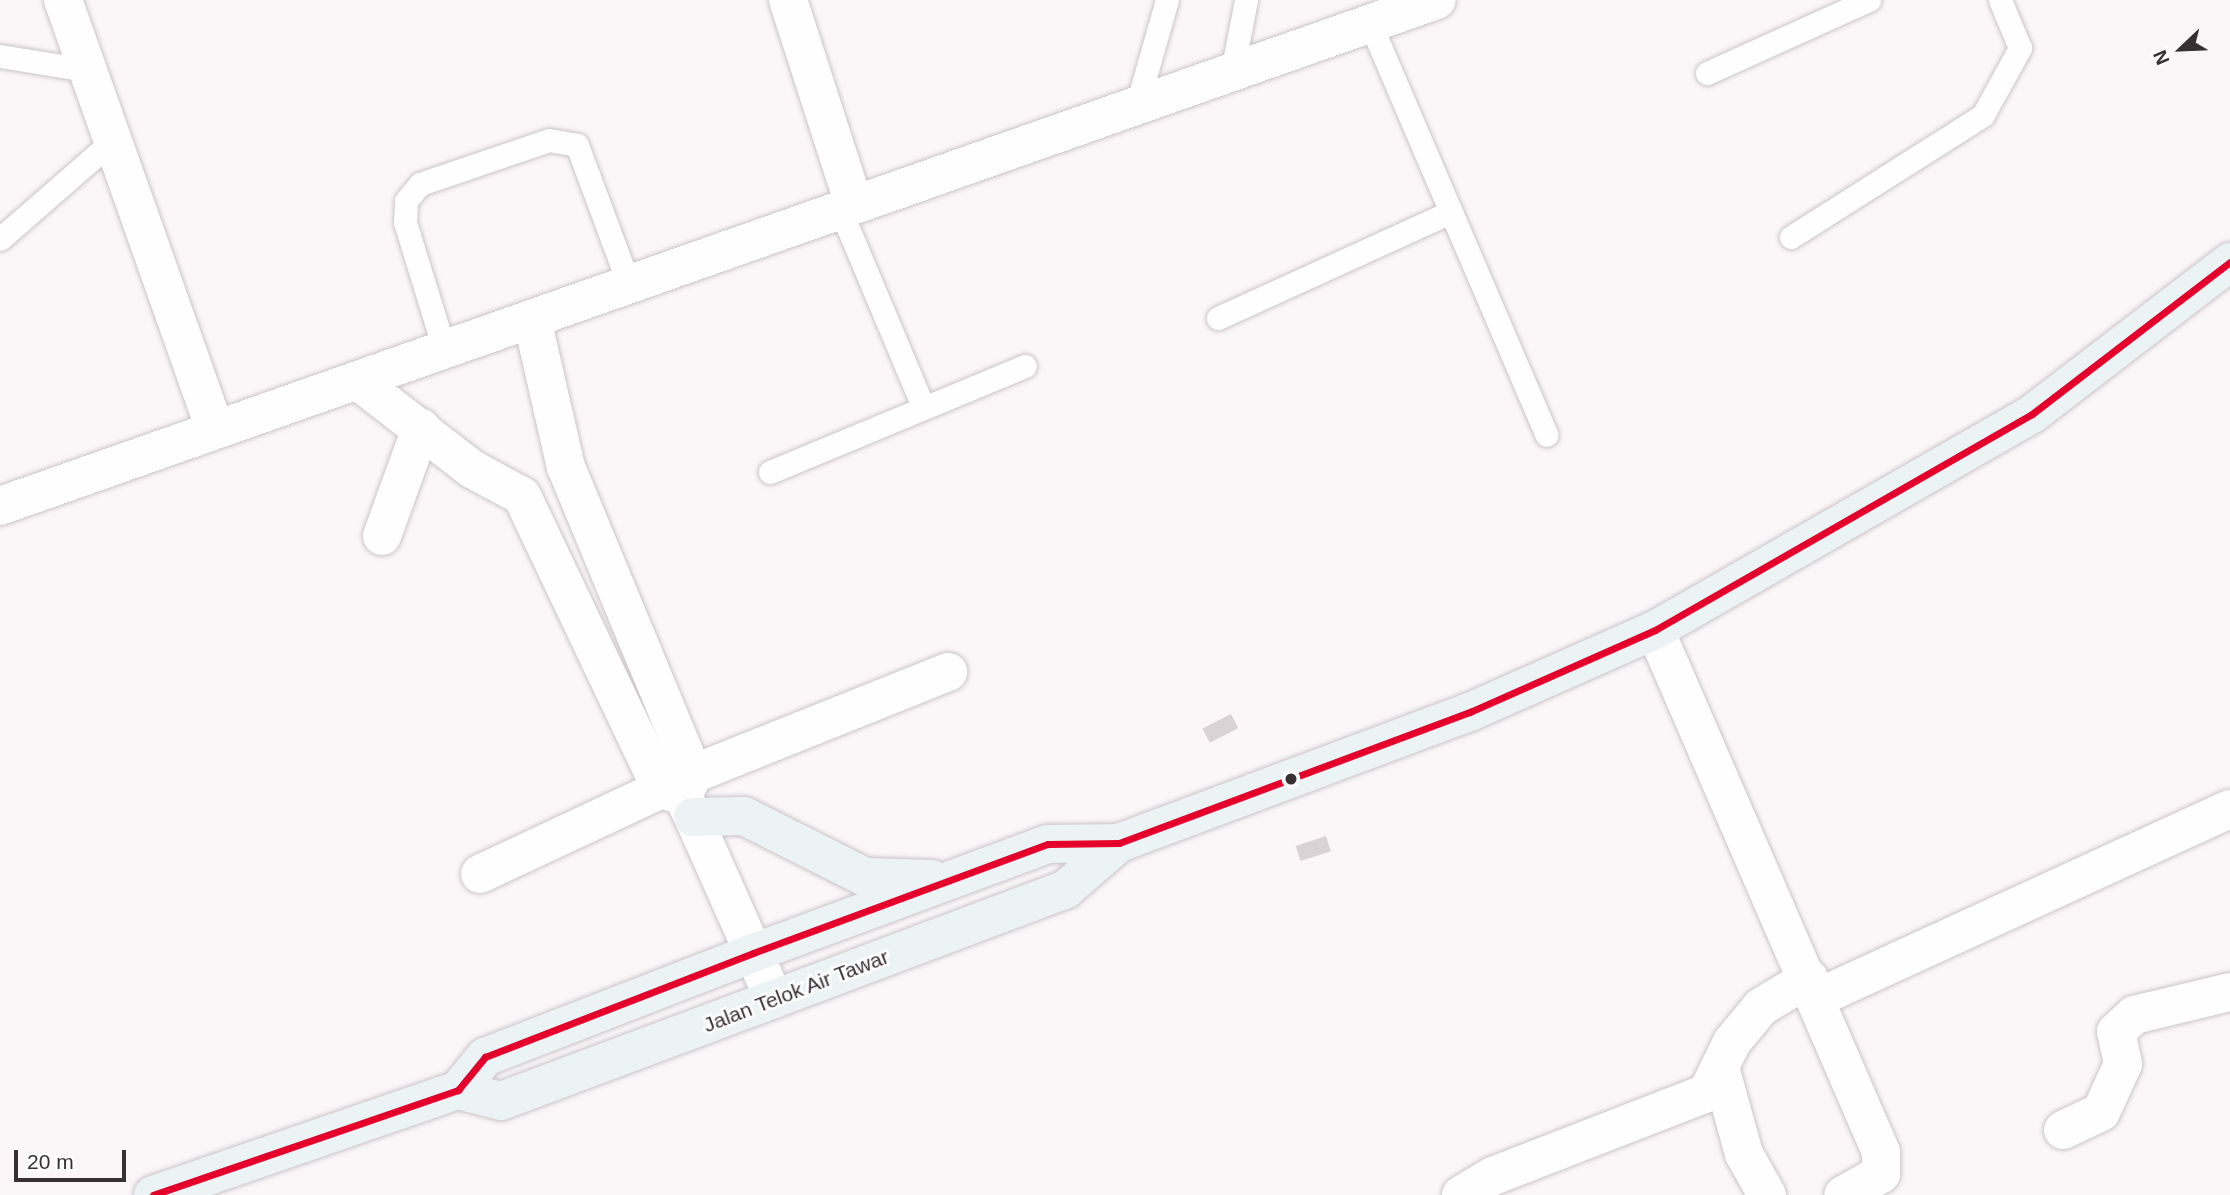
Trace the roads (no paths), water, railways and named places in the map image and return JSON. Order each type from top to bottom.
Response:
[{"type":"main road","name":"Jalan Telok Air Tawar","points":[[1119,843],[1066,889],[774,999],[501,1101],[458,1090],[485,1056],[753,953],[1048,844],[1119,843],[1470,712],[1655,630],[2032,414],[2230,262]]},
{"type":"main road","points":[[683,794],[744,816],[865,877],[955,879]]},
{"type":"main road","points":[[153,1195],[458,1090]]},
{"type":"street","points":[[63,0],[215,430]]},
{"type":"street","points":[[788,0],[847,206]]},
{"type":"street","points":[[0,506],[445,352],[628,282],[1437,0]]},
{"type":"street","points":[[532,319],[566,467],[683,794],[774,999]]},
{"type":"street","points":[[358,381],[472,469],[522,496],[683,794]]},
{"type":"street","points":[[383,536],[421,428]]},
{"type":"street","points":[[522,496],[544,489],[566,467]]},
{"type":"street","points":[[1655,630],[1813,988],[1881,1152],[1881,1174],[1843,1195]]},
{"type":"street","points":[[480,874],[683,794],[948,672]]},
{"type":"street","points":[[1461,1195],[1493,1176],[1707,1093],[1721,1071],[1732,1042],[1761,1007],[1813,988],[2230,809]]},
{"type":"street","points":[[2063,1129],[2101,1112],[2123,1064],[2116,1032],[2134,1015],[2230,992]]},
{"type":"street","points":[[1721,1071],[1744,1154],[1767,1195]]},
{"type":"lane","points":[[1137,105],[1167,0]]},
{"type":"lane","points":[[1232,72],[1247,0]]},
{"type":"lane","points":[[1707,73],[1868,0]]},
{"type":"lane","points":[[1791,237],[1983,114],[2020,48],[2000,0]]},
{"type":"lane","points":[[1370,23],[1547,435]]},
{"type":"lane","points":[[0,56],[86,70]]},
{"type":"lane","points":[[445,352],[405,222],[406,201],[421,184],[549,140],[577,145],[628,282]]},
{"type":"lane","points":[[0,239],[111,142]]},
{"type":"lane","points":[[847,206],[923,406]]},
{"type":"lane","points":[[1218,318],[1451,212]]},
{"type":"lane","points":[[769,472],[1025,366]]}]
